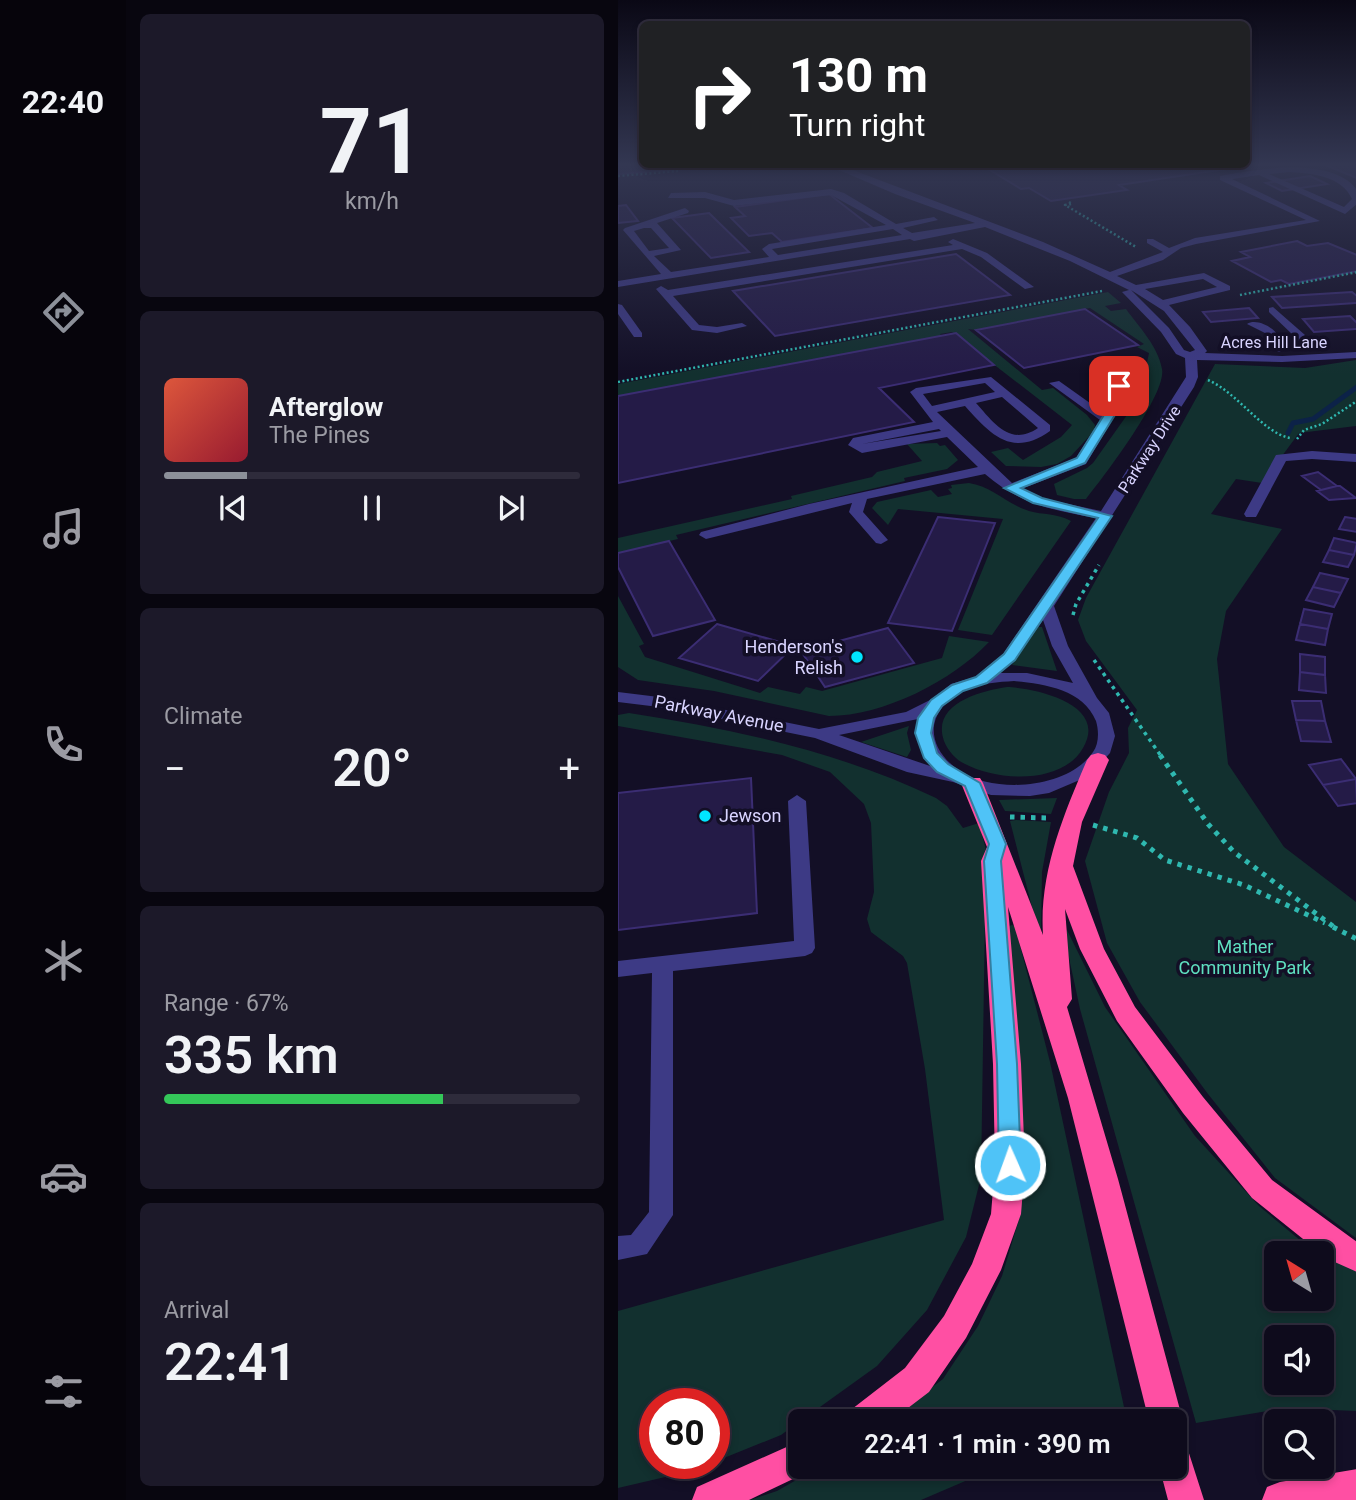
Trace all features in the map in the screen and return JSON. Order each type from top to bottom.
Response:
[{"type":"highway","points":[[1061,1025],[1053,906],[1071,822],[1098,760]]},
{"type":"highway","points":[[966,781],[993,833],[1061,1025],[1163,1409]]},
{"type":"highway","points":[[880,1409],[917,1380],[955,1327],[985,1270],[1006,1214],[1010,1165],[1007,1064],[993,833]]},
{"type":"highway","points":[[1061,865],[1092,949],[1126,1014],[1193,1105],[1262,1189],[1339,1249],[1356,1258]]},
{"type":"highway","points":[[710,1500],[788,1464]]},
{"type":"highway","points":[[1180,1479],[1186,1500]]},
{"type":"highway","points":[[1297,1497],[1356,1486]]},
{"type":"street","points":[[631,234],[649,257],[669,276]]},
{"type":"street","points":[[649,257],[680,254],[662,234]]},
{"type":"street","points":[[776,259],[767,249],[769,247],[852,234]]},
{"type":"street","points":[[907,234],[914,238]]},
{"type":"street","points":[[618,284],[936,234]]},
{"type":"street","points":[[943,234],[956,244],[984,254],[1029,288]]},
{"type":"street","points":[[1013,234],[1065,253],[1135,288],[1161,304],[1181,324],[1201,351],[1191,356],[1180,352],[1153,317],[1109,276]]},
{"type":"street","points":[[1109,276],[1142,265],[1195,241],[1240,234]]},
{"type":"street","points":[[1150,241],[1166,253]]},
{"type":"street","points":[[665,295],[956,244]]},
{"type":"street","points":[[1135,288],[1204,276],[1226,288],[1161,304]]},
{"type":"street","points":[[652,278],[696,328],[717,330],[742,326]]},
{"type":"street","points":[[618,307],[638,335]]},
{"type":"street","points":[[1273,310],[1300,335],[1294,339],[1277,340]]},
{"type":"street","points":[[1252,324],[1271,332],[1277,340],[1282,359]]},
{"type":"street","name":"Acres Hill Lane","points":[[1191,356],[1282,359],[1356,355]]},
{"type":"street","points":[[1191,356],[1192,377]]},
{"type":"street","points":[[1010,488],[1081,461],[1107,420],[1125,363]]},
{"type":"street","name":"Parkway Drive","points":[[981,680],[1009,657],[1046,606],[1181,399],[1192,377]]},
{"type":"street","points":[[967,401],[1005,438],[1026,439],[1046,428],[987,379],[916,392],[952,433],[1010,488],[1038,500],[1105,516]]},
{"type":"street","points":[[1056,383],[1107,420]]},
{"type":"street","points":[[930,410],[1006,393]]},
{"type":"street","points":[[952,433],[862,449],[854,445],[857,441],[952,433]]},
{"type":"street","points":[[1252,514],[1281,458],[1312,454],[1356,458]]},
{"type":"street","points":[[706,535],[809,509],[858,505],[912,486],[988,469]]},
{"type":"street","points":[[858,505],[881,541]]},
{"type":"street","points":[[1046,606],[1060,646],[1090,700],[1104,718],[1107,735],[1105,748],[1098,760],[1078,776],[1049,786],[1025,790],[1000,789],[966,781],[943,768],[930,754],[923,733],[926,718],[936,703],[958,688],[981,680],[1014,676],[1037,678],[1071,688],[1090,700]]},
{"type":"street","name":"Parkway Avenue","points":[[618,697],[819,734],[913,768],[966,781]]},
{"type":"street","name":"Parkway Avenue","points":[[819,734],[911,716],[936,703]]},
{"type":"street","points":[[618,970],[805,948],[797,801]]},
{"type":"street","points":[[618,1248],[638,1246],[661,1215],[663,964]]},
{"type":"path","points":[[1114,234],[1142,251],[1166,253]]},
{"type":"path","points":[[1235,296],[1356,272]]},
{"type":"path","points":[[618,382],[1123,288]]},
{"type":"path","points":[[1192,377],[1210,380],[1221,387],[1255,414],[1267,430],[1280,437],[1297,439],[1312,454]]},
{"type":"path","points":[[1297,439],[1304,430],[1322,424],[1356,401]]},
{"type":"path","points":[[1071,620],[1076,604],[1103,558]]},
{"type":"path","points":[[1092,657],[1208,824],[1233,852],[1334,927]]},
{"type":"path","points":[[993,833],[1011,817],[1052,818],[1105,826],[1137,838],[1165,860],[1244,885],[1356,939]]},
{"type":"green space","points":[[1108,292],[1121,303],[1105,306],[1111,311],[1126,309],[1152,345],[1162,369],[1161,381],[1145,416],[1086,499],[1057,495],[1054,484],[1093,463],[1132,408],[1133,387],[1142,387],[1149,353],[1137,347],[1144,344],[1090,308],[976,330],[968,329],[1042,390],[1053,388],[1087,415],[1095,425],[1094,431],[1071,456],[1057,464],[1041,467],[1006,466],[991,452],[1008,448],[1023,460],[1061,437],[1072,425],[952,332],[618,396],[618,384]]},
{"type":"green space","name":"Mather Community Park","points":[[1356,360],[1356,426],[1299,433],[1262,483],[1236,479],[1211,514],[1282,529],[1226,611],[1217,659],[1228,764],[1284,847],[1356,902],[1356,1238],[1275,1178],[1140,1002],[1107,943],[1085,861],[1109,792],[1129,753],[1128,728],[1137,710],[1086,641],[1078,620],[1086,598],[1215,364],[1305,368]]},
{"type":"green space","points":[[937,443],[940,446],[945,445],[958,460],[947,469],[676,535],[678,539],[618,553],[618,538],[792,499],[791,496],[872,477],[877,472],[922,461],[907,444]]},
{"type":"green space","points":[[969,483],[985,488],[1029,511],[1055,515],[1071,521],[992,635],[958,630],[1003,519],[898,509],[888,525],[872,508],[877,502],[931,490],[938,497],[952,494],[948,489],[952,488],[951,485]]},
{"type":"green space","points":[[618,596],[644,644],[639,646],[645,657],[760,693],[768,687],[800,694],[806,687],[822,691],[942,658],[949,636],[989,642],[956,670],[915,694],[872,710],[829,716],[714,691],[638,680],[618,667]]},
{"type":"green space","points":[[1037,627],[1042,627],[1057,671],[1012,665]]},
{"type":"green space","points":[[1007,687],[1050,695],[1078,710],[1086,720],[1088,733],[1083,748],[1073,760],[1045,774],[1011,776],[978,770],[953,755],[944,741],[942,728],[951,709],[972,696]]},
{"type":"green space","points":[[629,713],[747,735],[786,744],[862,768],[936,798],[947,806],[963,828],[979,823],[986,850],[981,1177],[966,1237],[927,1310],[877,1366],[817,1409],[788,1409],[788,1430],[730,1456],[730,1388],[639,1388],[639,1479],[657,1479],[618,1488],[618,1311],[944,1220],[925,1069],[907,963],[903,956],[871,932],[867,919],[874,892],[871,823],[864,804],[830,772],[782,755],[618,726],[618,715]]},
{"type":"green space","points":[[909,726],[907,733],[911,750],[907,757],[861,742]]},
{"type":"green space","points":[[1057,798],[1051,814],[1005,811],[999,800]]},
{"type":"green space","points":[[1010,821],[1051,822],[1042,872],[1041,932]]},
{"type":"green space","points":[[1009,926],[1015,926],[1050,1062],[1124,1409],[903,1409],[943,1379],[978,1326],[1002,1276],[1020,1216]]},
{"type":"green space","points":[[1063,930],[1067,930],[1105,1007],[1195,1136],[1259,1206],[1301,1241],[1264,1241],[1264,1311],[1334,1311],[1334,1259],[1356,1269],[1356,1411],[1286,1408],[1264,1409],[1264,1412],[1196,1423],[1080,1009]]},
{"type":"green space","points":[[798,1479],[970,1479],[921,1500],[750,1500],[777,1491]]},
{"type":"building","points":[[688,234],[731,234],[749,252],[711,258]]},
{"type":"building","points":[[773,234],[834,234],[782,242]]},
{"type":"building","points":[[1297,241],[1307,246],[1328,243],[1357,255],[1357,271],[1289,284],[1281,280],[1271,282],[1232,261],[1250,257],[1241,252]]},
{"type":"building","points":[[956,254],[1010,295],[775,336],[733,291]]},
{"type":"building","points":[[1352,292],[1357,296],[1357,303],[1282,308],[1272,297]]},
{"type":"building","points":[[1249,308],[1258,318],[1211,322],[1203,312]]},
{"type":"building","points":[[1085,309],[1138,345],[1024,368],[976,330]]},
{"type":"building","points":[[1350,316],[1357,323],[1357,329],[1314,332],[1303,319]]},
{"type":"building","points":[[956,333],[994,365],[879,388],[914,422],[618,483],[618,396]]},
{"type":"building","points":[[1318,472],[1337,486],[1321,490],[1302,476]]},
{"type":"building","points":[[1337,486],[1356,498],[1329,500],[1317,491]]},
{"type":"building","points":[[938,517],[995,523],[952,631],[888,623]]},
{"type":"building","points":[[1345,517],[1357,519],[1357,532],[1339,529]]},
{"type":"building","points":[[1334,538],[1357,543],[1354,555],[1329,550]]},
{"type":"building","points":[[669,541],[715,620],[653,636],[618,567],[618,553]]},
{"type":"building","points":[[1329,550],[1354,555],[1348,567],[1323,562]]},
{"type":"building","points":[[1320,573],[1348,579],[1341,593],[1313,587]]},
{"type":"building","points":[[1313,587],[1341,593],[1334,607],[1306,600]]},
{"type":"building","points":[[1304,609],[1332,614],[1328,629],[1300,624]]},
{"type":"building","points":[[717,624],[794,646],[758,681],[679,658]]},
{"type":"building","points":[[1300,624],[1328,629],[1325,645],[1296,640]]},
{"type":"building","name":"Henderson's Relish","points":[[888,628],[914,663],[825,687],[801,651]]},
{"type":"building","points":[[1300,654],[1325,657],[1325,675],[1300,672]]},
{"type":"building","points":[[1300,672],[1325,675],[1326,693],[1299,690]]},
{"type":"building","points":[[1292,701],[1321,701],[1325,721],[1296,720]]},
{"type":"building","points":[[1296,720],[1325,721],[1331,742],[1301,741]]},
{"type":"building","points":[[1341,759],[1356,779],[1323,785],[1309,765]]},
{"type":"building","points":[[751,778],[757,913],[618,930],[618,793]]},
{"type":"building","points":[[1356,779],[1357,803],[1338,806],[1323,785]]},
{"type":"waterway","points":[[1288,433],[1293,423],[1313,419],[1357,387]]},
{"type":"place","name":"Henderson's Relish","points":[[857,657]]},
{"type":"place","name":"Jewson","points":[[705,816]]},
{"type":"route","points":[[1010,1165],[1007,1064],[993,861],[997,844],[972,783],[943,768],[930,754],[923,733],[926,718],[936,703],[958,688],[981,680],[1009,657],[1105,516],[1038,500],[1010,488],[1081,461],[1107,420],[1119,386]]}]
